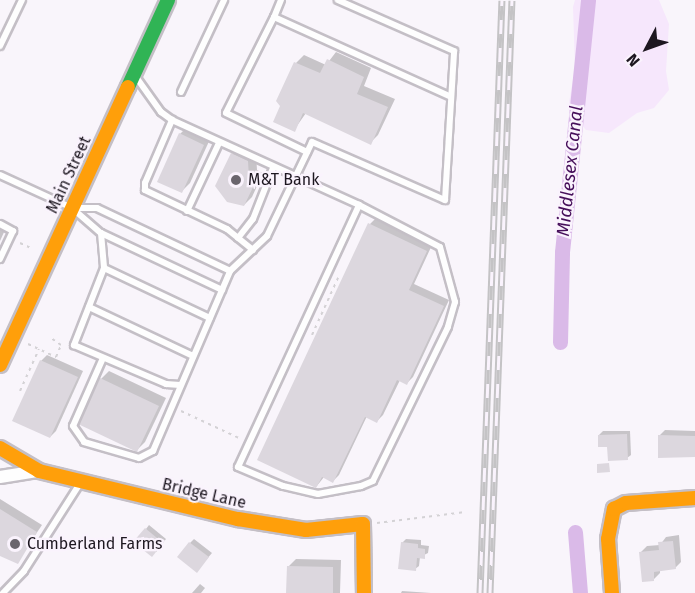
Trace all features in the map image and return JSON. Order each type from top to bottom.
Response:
[{"type":"street","name":"Main Street","points":[[0,365],[168,0]]},
{"type":"street","name":"Bridge Lane","points":[[0,448],[39,471],[284,528],[306,530],[363,524]]},
{"type":"street","name":"Bridge Lane","points":[[0,477],[39,471]]},
{"type":"street","points":[[612,593],[608,539],[610,519],[614,509],[626,503],[695,498]]},
{"type":"street","points":[[363,524],[364,593]]},
{"type":"lane","points":[[0,46],[22,0]]},
{"type":"lane","points":[[181,92],[224,0]]},
{"type":"lane","points":[[281,0],[226,113],[307,152]]},
{"type":"lane","points":[[103,358],[73,426],[84,442],[137,458],[153,452],[231,271],[269,233],[312,142],[445,200],[454,51],[338,0]]},
{"type":"lane","points":[[273,17],[451,97]]},
{"type":"lane","points":[[134,75],[161,112],[172,120],[273,168],[359,205],[440,247],[455,302],[448,327],[373,481],[348,491],[318,494],[283,486],[238,467],[359,205]]},
{"type":"lane","points":[[172,120],[144,187],[148,193],[226,229],[253,250]]},
{"type":"lane","points":[[187,211],[219,142]]},
{"type":"lane","points":[[238,238],[253,219],[273,168]]},
{"type":"lane","points":[[0,175],[72,208],[102,232],[222,290]]},
{"type":"lane","points":[[72,208],[97,208],[231,271]]},
{"type":"lane","points":[[0,224],[13,231],[0,259]]},
{"type":"lane","points":[[102,232],[104,268],[74,345],[103,358],[110,358],[166,384],[180,385]]},
{"type":"lane","points":[[104,268],[210,318]]},
{"type":"lane","points":[[89,308],[193,356]]},
{"type":"lane","points":[[3,588],[24,571],[81,481]]},
{"type":"path","points":[[17,242],[33,249]]},
{"type":"path","points":[[28,344],[56,357],[61,345],[51,338]]},
{"type":"path","points":[[20,391],[39,349]]},
{"type":"path","points":[[180,410],[241,439]]},
{"type":"path","points":[[363,524],[465,512]]},
{"type":"shaded area","points":[[575,0],[659,0],[669,24],[666,71],[669,90],[654,108],[637,113],[609,133],[586,130],[568,109],[575,67],[573,7]]},
{"type":"building","points":[[327,59],[364,77],[357,94],[388,107],[371,145],[303,113],[295,132],[273,122],[280,106],[276,101],[294,62],[320,73]]},
{"type":"building","points":[[179,133],[204,145],[182,193],[157,182]]},
{"type":"building","name":"M&T Bank","points":[[231,153],[248,161],[249,178],[256,181],[244,206],[227,202],[215,186]]},
{"type":"building","points":[[368,223],[427,251],[409,290],[444,306],[407,385],[397,380],[377,423],[365,417],[333,483],[322,477],[316,488],[257,460]]},
{"type":"building","points":[[40,360],[78,377],[50,438],[12,421]]},
{"type":"building","points":[[100,378],[159,406],[137,452],[78,424]]},
{"type":"building","points":[[627,434],[628,460],[608,461],[607,447],[598,447],[598,435]]},
{"type":"building","points":[[658,435],[695,436],[695,457],[658,458]]},
{"type":"building","points":[[609,463],[610,472],[597,473],[597,464]]},
{"type":"building","name":"Cumberland Farms","points":[[0,509],[37,532],[18,564],[0,556]]},
{"type":"building","points":[[145,528],[163,543],[152,557],[133,542]]},
{"type":"building","points":[[673,541],[676,569],[654,572],[654,581],[642,582],[639,552],[659,550],[658,542]]},
{"type":"building","points":[[189,542],[209,557],[197,573],[177,557]]},
{"type":"building","points":[[401,542],[418,544],[418,548],[425,549],[425,559],[417,558],[416,571],[398,569]]},
{"type":"building","points":[[287,566],[333,567],[333,593],[286,593]]},
{"type":"waterway","name":"Middlesex Canal","points":[[560,342],[562,252],[588,0]]},
{"type":"waterway","name":"Middlesex Canal","points":[[575,532],[580,593]]},
{"type":"railway","points":[[480,593],[502,0]]},
{"type":"railway","points":[[490,593],[512,0]]},
{"type":"traffic: fast","points":[[128,87],[168,0]]},
{"type":"traffic: slow","points":[[0,365],[128,87]]},
{"type":"traffic: slow","points":[[0,448],[39,471],[238,519],[306,530],[363,524],[364,593]]},
{"type":"traffic: slow","points":[[612,593],[608,539],[614,509],[626,503],[695,498]]},
{"type":"place","name":"M&T Bank","points":[[236,180]]},
{"type":"place","name":"Cumberland Farms","points":[[15,544]]}]
